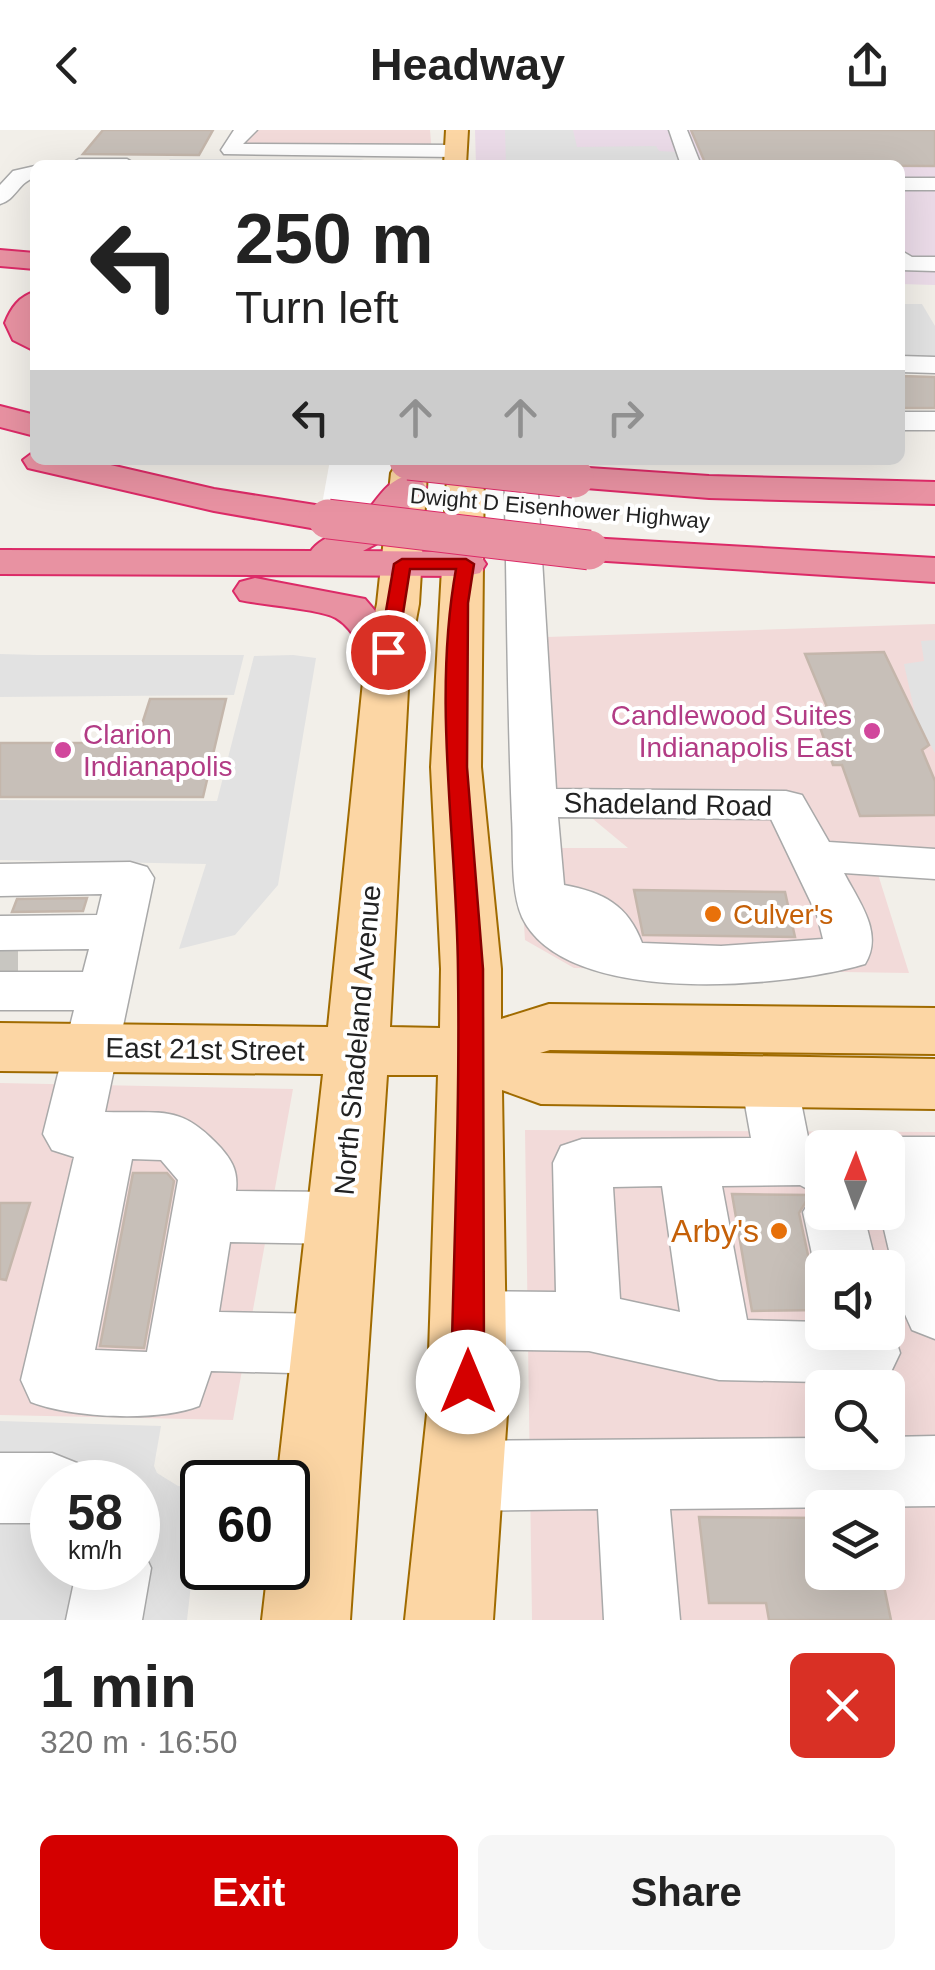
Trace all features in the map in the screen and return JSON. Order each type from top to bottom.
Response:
[{"type":"highway","points":[[0,258],[30,260]]},
{"type":"highway","points":[[30,306],[20,323],[30,338]]},
{"type":"highway","points":[[0,352],[30,361]]},
{"type":"highway","points":[[0,416],[30,425]]},
{"type":"highway","points":[[0,450],[30,457]]},
{"type":"highway","points":[[0,462],[330,502],[582,513],[935,570]]},
{"type":"highway","points":[[60,465],[109,478]]},
{"type":"highway","points":[[205,465],[330,502]]},
{"type":"highway","points":[[263,577],[360,539],[409,469]]},
{"type":"highway","name":"Dwight D Eisenhower Highway","points":[[409,469],[582,513],[766,524],[935,528]]},
{"type":"highway","name":"Dwight D Eisenhower Highway","points":[[582,513],[725,487],[929,492]]},
{"type":"highway","points":[[0,562],[263,577],[350,608],[388,652]]},
{"type":"highway","points":[[0,588],[263,577],[462,578]]},
{"type":"main road","points":[[448,1620],[468,1414],[471,969],[456,767],[466,465]]},
{"type":"main road","name":"North Shadeland Avenue","points":[[306,1620],[388,652],[401,578],[409,469]]},
{"type":"main road","name":"East 21st Street","points":[[0,1047],[106,983],[355,1051],[470,1052],[548,1026],[935,1030]]},
{"type":"main road","name":"East 21st Street","points":[[470,1052],[541,1079],[935,1084]]},
{"type":"street","points":[[248,130],[237,136],[231,150],[456,149]]},
{"type":"street","points":[[678,130],[689,160]]},
{"type":"street","points":[[6,201],[20,175],[30,173]]},
{"type":"street","points":[[905,184],[935,184]]},
{"type":"street","points":[[905,264],[935,264]]},
{"type":"street","points":[[905,364],[935,364]]},
{"type":"street","points":[[905,386],[935,386]]},
{"type":"street","points":[[905,421],[935,421]]},
{"type":"street","name":"Shadeland Road","points":[[520,465],[534,803],[786,806],[818,870]]},
{"type":"street","points":[[534,803],[548,898],[544,913],[564,936],[592,952],[622,960],[787,963],[819,961],[847,952],[850,936],[844,916],[818,870]]},
{"type":"street","points":[[818,870],[935,864]]},
{"type":"street","points":[[548,898],[572,929],[592,942],[619,948],[804,951],[820,945],[826,932],[818,870]]},
{"type":"street","points":[[0,880],[130,878],[72,1134],[108,1135],[176,1137],[208,1174],[175,1384],[55,1380],[108,1135]]},
{"type":"street","points":[[6,962],[106,983]]},
{"type":"street","points":[[589,1322],[582,1163],[803,1166],[769,1082]]},
{"type":"street","points":[[935,1161],[897,1161],[935,1310]]},
{"type":"street","points":[[688,1162],[719,1350]]},
{"type":"street","points":[[204,1216],[340,1218]]},
{"type":"street","points":[[468,1320],[589,1322],[719,1350],[867,1353],[866,1350]]},
{"type":"street","points":[[182,1341],[330,1344]]},
{"type":"street","points":[[462,1476],[935,1471]]},
{"type":"street","points":[[632,1475],[642,1620]]},
{"type":"street","points":[[0,1488],[30,1488]]},
{"type":"street","points":[[104,1620],[110,1590]]},
{"type":"shaded area","points":[[240,130],[430,130],[432,154],[223,152]]},
{"type":"shaded area","points":[[475,130],[935,130],[935,285],[905,284],[905,160],[476,160]]},
{"type":"shaded area","points":[[505,130],[573,130],[577,147],[656,146],[659,151],[677,152],[679,160],[506,160]]},
{"type":"shaded area","points":[[360,159],[364,160],[169,160]]},
{"type":"shaded area","points":[[905,304],[922,304],[935,326],[935,357],[905,357]]},
{"type":"shaded area","points":[[935,624],[935,852],[871,852],[909,973],[574,968],[525,940],[519,848],[628,848],[552,785],[547,637]]},
{"type":"shaded area","points":[[935,640],[935,753],[916,718],[904,664],[924,661],[921,641]]},
{"type":"shaded area","points":[[0,654],[244,655],[234,695],[0,697]]},
{"type":"shaded area","points":[[254,656],[316,658],[278,885],[235,935],[179,949],[206,864],[0,860],[0,800],[217,801]]},
{"type":"shaded area","points":[[0,1083],[293,1089],[233,1420],[0,1415]]},
{"type":"shaded area","points":[[525,1130],[805,1131],[805,1230],[905,1230],[905,1132],[935,1132],[935,1620],[532,1620]]},
{"type":"shaded area","points":[[0,1421],[161,1426],[155,1460],[30,1460],[30,1590],[160,1590],[160,1475],[180,1486],[180,1590],[190,1590],[187,1620],[0,1620]]},
{"type":"pier","points":[[329,465],[571,465],[578,529],[323,499]]},
{"type":"building","points":[[103,130],[213,130],[199,155],[83,154]]},
{"type":"building","points":[[691,130],[935,130],[935,166],[905,166],[905,160],[704,160]]},
{"type":"building","points":[[905,376],[935,377],[935,408],[905,408]]},
{"type":"building","name":"Candlewood Suites Indianapolis East","points":[[884,652],[929,745],[922,750],[935,781],[935,815],[860,816],[842,765],[833,765],[814,710],[827,707],[805,654]]},
{"type":"building","name":"Clarion Indianapolis","points":[[150,699],[226,699],[203,797],[0,797],[0,743],[136,743]]},
{"type":"building","name":"Culver's","points":[[634,890],[785,892],[795,937],[643,935]]},
{"type":"building","points":[[87,898],[83,911],[12,912],[17,899]]},
{"type":"building","points":[[133,1173],[167,1173],[174,1181],[144,1348],[100,1346]]},
{"type":"building","name":"Arby's","points":[[732,1194],[805,1195],[799,1213],[807,1250],[805,1310],[752,1311]]},
{"type":"building","points":[[0,1203],[30,1203],[6,1280],[0,1279]]},
{"type":"building","points":[[699,1517],[805,1518],[805,1590],[885,1590],[891,1620],[769,1620],[766,1603],[709,1603]]},
{"type":"tunnel","points":[[0,961],[18,961]]},
{"type":"place","name":"Candlewood Suites Indianapolis East","points":[[872,731]]},
{"type":"place","name":"Clarion Indianapolis","points":[[63,750]]},
{"type":"place","name":"Culver's","points":[[713,914]]},
{"type":"place","name":"Arby's","points":[[779,1231]]},
{"type":"route","points":[[388,652],[402,564],[466,564],[459,603],[456,767],[471,969],[468,1382]]}]
